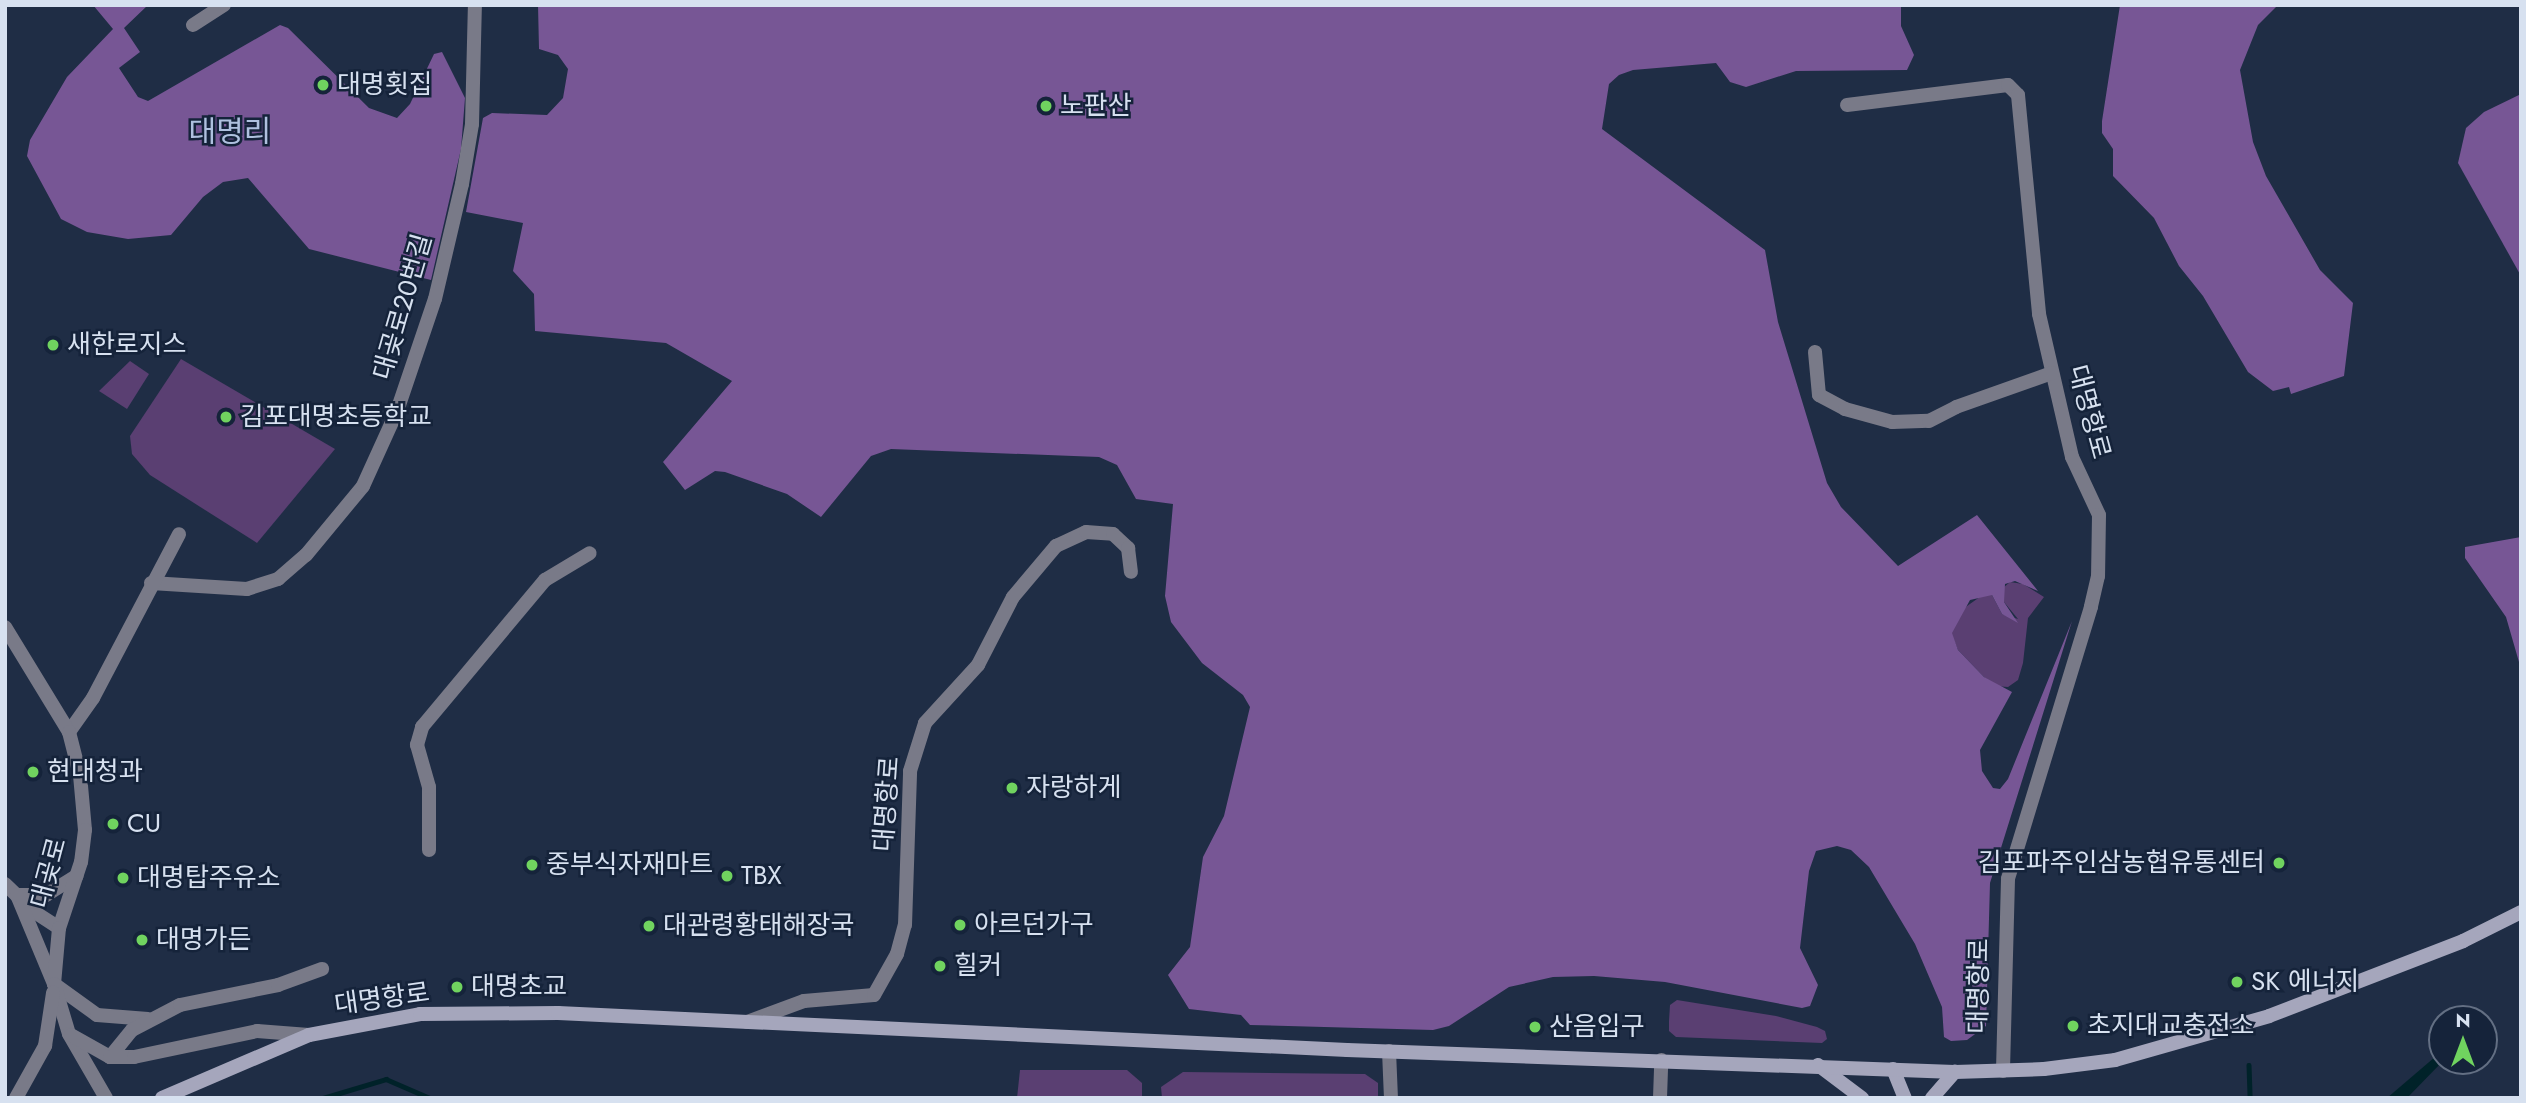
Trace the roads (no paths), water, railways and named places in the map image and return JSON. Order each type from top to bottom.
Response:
[{"type":"main road","name":"대명항로","points":[[162,1098],[309,1035],[420,1014],[558,1013],[1389,1051],[1816,1064],[1955,1072],[2003,1071],[2115,1060],[2190,1042],[2339,990],[2463,941],[2521,912]]},
{"type":"main road","points":[[1816,1064],[1863,1098]]},
{"type":"main road","points":[[1893,1098],[1894,1069]]},
{"type":"main road","points":[[1894,1069],[1905,1098]]},
{"type":"main road","points":[[1932,1098],[1955,1072]]},
{"type":"street","points":[[192,25],[224,5]]},
{"type":"street","name":"대곶로20번길","points":[[151,583],[247,589],[278,579],[306,555],[363,486],[397,411],[435,299],[462,184],[472,124],[474,5]]},
{"type":"street","name":"대명항로","points":[[1847,105],[2008,85],[2014,89],[2033,272],[2052,373],[2072,457],[2099,515],[2100,547],[2088,618],[2008,879],[2003,1071]]},
{"type":"street","points":[[1815,352],[1816,385],[1825,401],[1899,423],[1929,421],[1956,407],[2052,373]]},
{"type":"street","name":"대명항로","points":[[747,1022],[804,1000],[874,995],[897,954],[905,925],[910,771],[925,723],[978,665],[1013,597],[1056,546],[1086,532],[1113,534],[1128,548],[1131,572]]},
{"type":"street","points":[[69,732],[93,698],[179,534]]},
{"type":"street","points":[[429,850],[429,787],[416,745],[422,727],[545,580],[590,553]]},
{"type":"street","name":"대곶로","points":[[5,626],[69,732],[80,775],[85,830],[77,876],[59,928],[54,985],[69,1034],[106,1098]]},
{"type":"street","points":[[17,895],[46,895],[77,876]]},
{"type":"street","points":[[5,884],[59,928]]},
{"type":"street","points":[[16,1098],[45,1046],[54,985],[17,895]]},
{"type":"street","points":[[110,1057],[119,1042],[150,1019],[180,1006],[278,985],[322,969]]},
{"type":"street","points":[[54,985],[97,1015],[150,1019]]},
{"type":"street","points":[[69,1034],[110,1057],[257,1031],[309,1035]]},
{"type":"street","points":[[1389,1051],[1391,1098]]},
{"type":"street","points":[[1660,1098],[1661,1060]]},
{"type":"waterway","points":[[2249,1065],[2250,1098]]},
{"type":"waterway","points":[[323,1098],[386,1079],[430,1098]]},
{"type":"place","name":"대명횟집","points":[[323,85]]},
{"type":"place","name":"노판산","points":[[1046,106]]},
{"type":"place","name":"새한로지스","points":[[53,345]]},
{"type":"place","name":"김포대명초등학교","points":[[226,417]]},
{"type":"place","name":"현대청과","points":[[33,772]]},
{"type":"place","name":"자랑하게","points":[[1012,788]]},
{"type":"place","name":"CU","points":[[113,824]]},
{"type":"place","name":"김포파주인삼농협유통센터","points":[[2279,863]]},
{"type":"place","name":"중부식자재마트","points":[[532,865]]},
{"type":"place","name":"TBX","points":[[727,876]]},
{"type":"place","name":"대명탑주유소","points":[[123,878]]},
{"type":"place","name":"아르던가구","points":[[960,925]]},
{"type":"place","name":"대관령황태해장국","points":[[649,926]]},
{"type":"place","name":"대명가든","points":[[142,940]]},
{"type":"place","name":"힐커","points":[[940,966]]},
{"type":"place","name":"SK 에너지","points":[[2237,982]]},
{"type":"place","name":"대명초교","points":[[457,987]]},
{"type":"place","name":"초지대교충전소","points":[[2073,1026]]},
{"type":"place","name":"산음입구","points":[[1535,1027]]},
{"type":"district","name":"대명리","points":[[230,132]]}]
